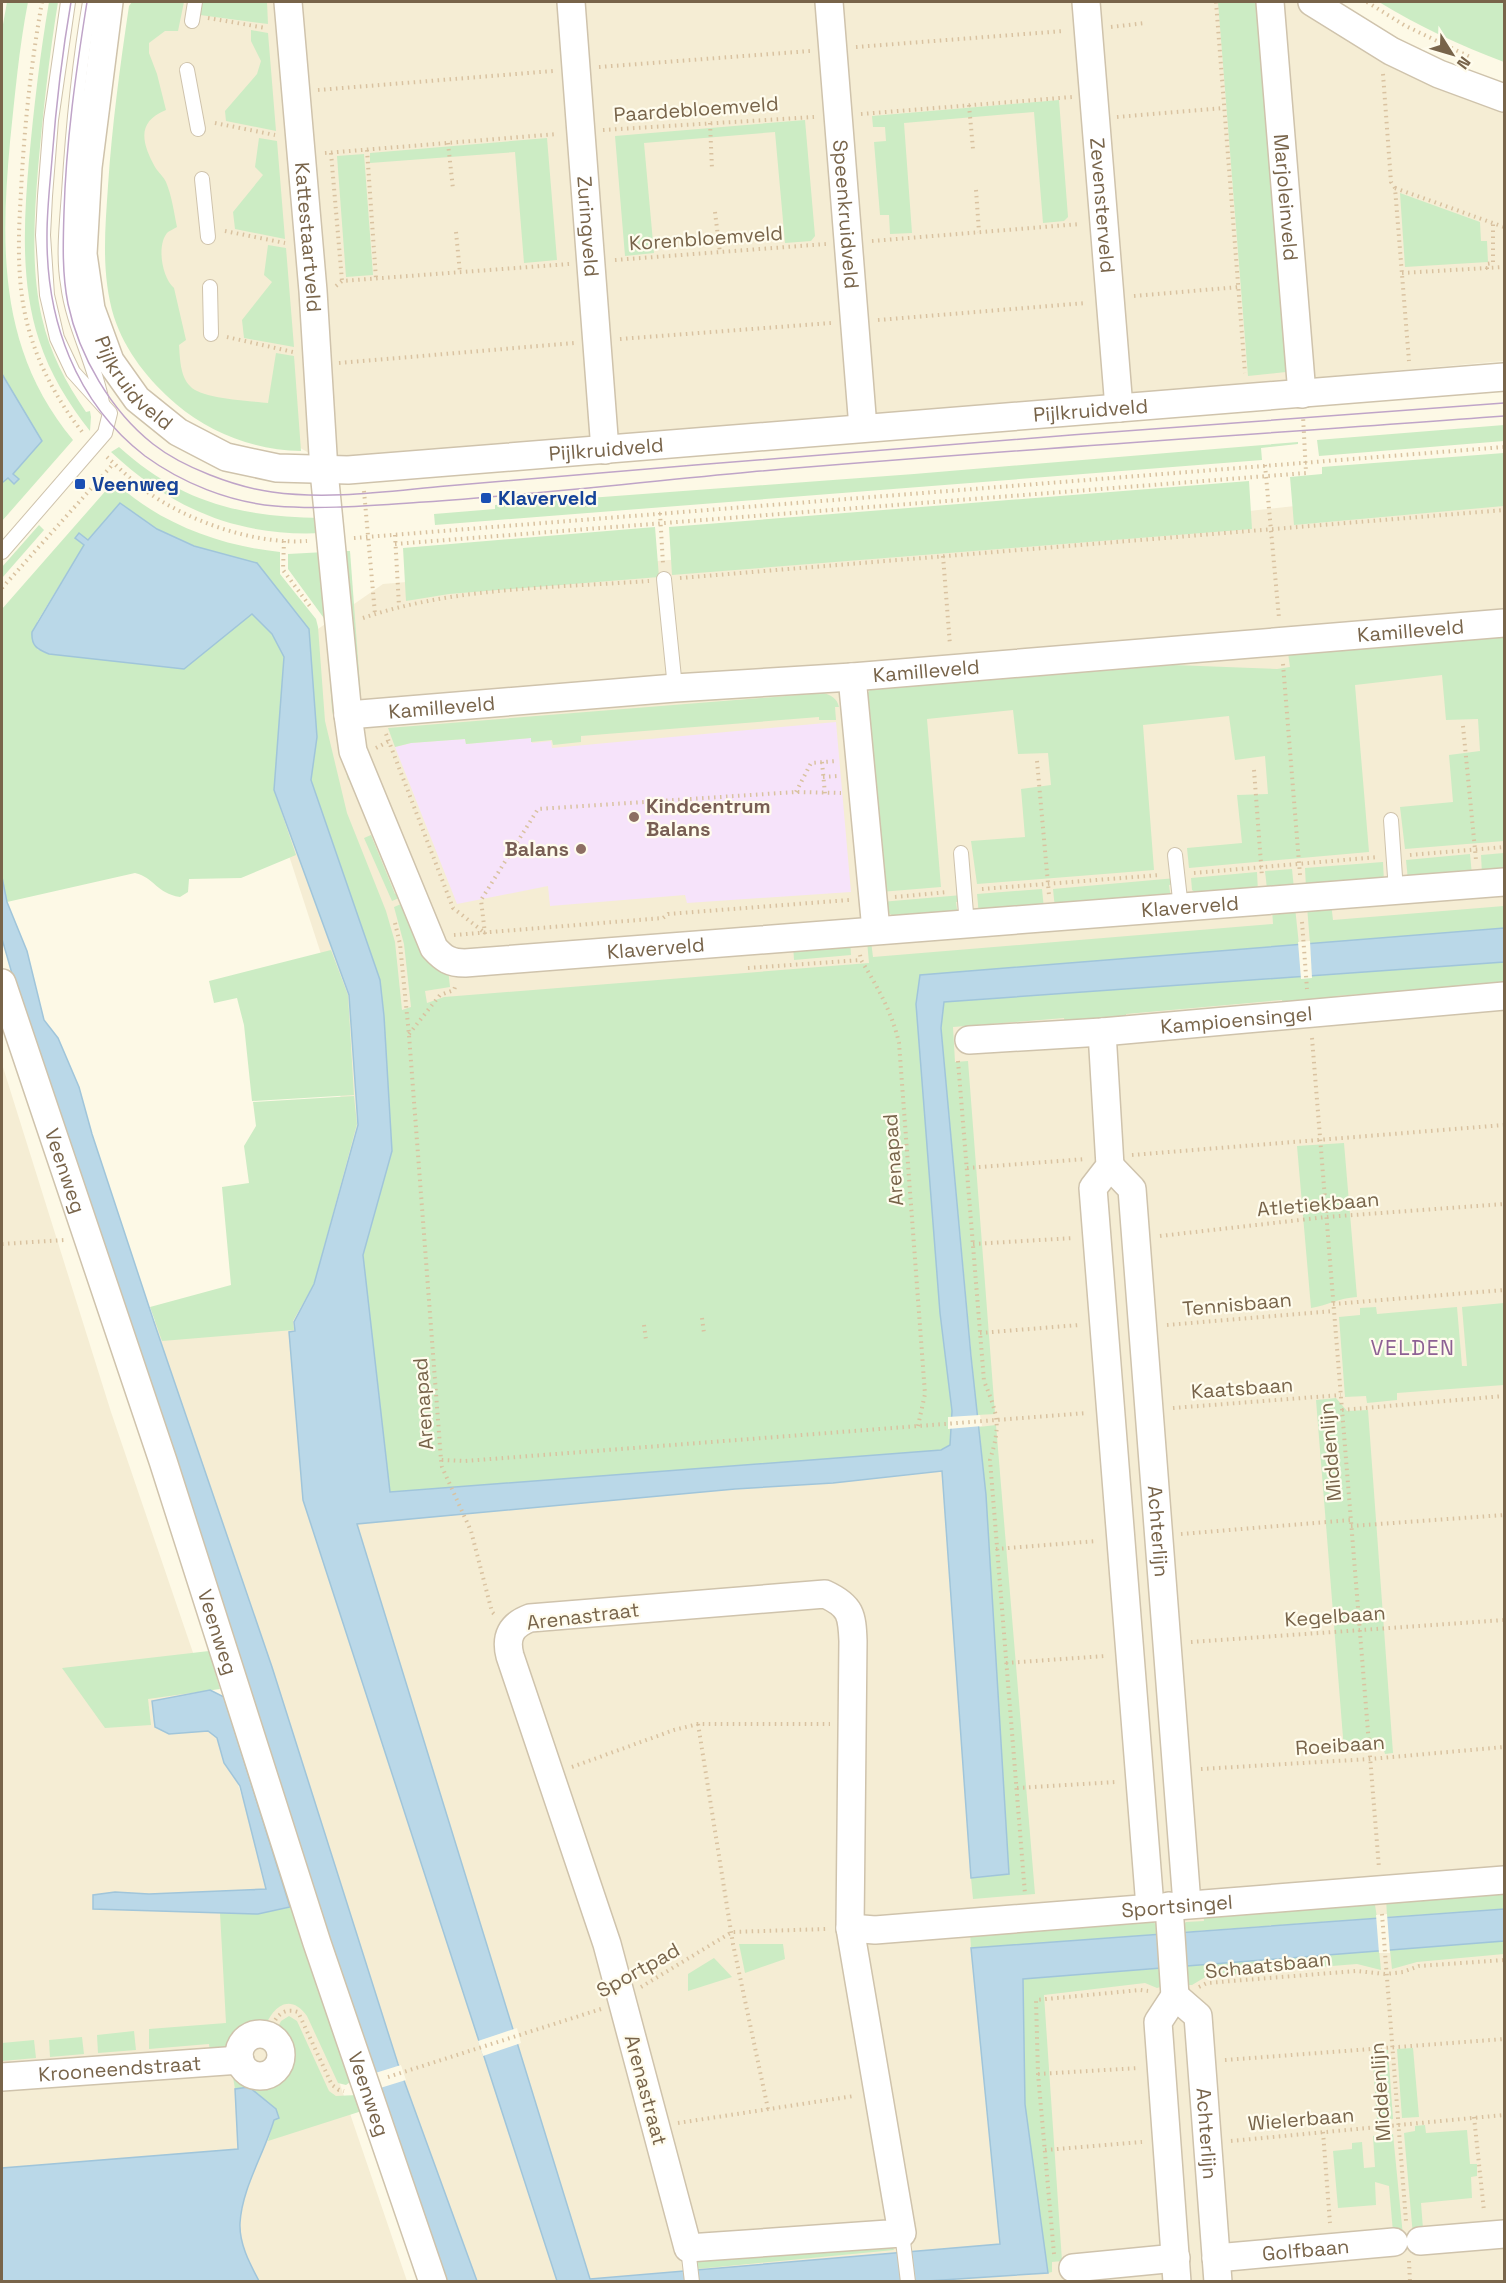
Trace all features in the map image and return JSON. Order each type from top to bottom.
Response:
[{"type":"street","name":"Pijlkruidveld","points":[[109,2],[88,167],[83,254],[91,309],[110,361],[137,399],[178,432],[226,458],[277,468],[324,471],[362,469],[1504,377]]},
{"type":"street","name":"Zuringveld","points":[[571,2],[605,450]]},
{"type":"street","name":"Speenkruidveld","points":[[829,2],[863,428]]},
{"type":"street","name":"Zevensterveld","points":[[1086,2],[1119,408]]},
{"type":"street","name":"Marjoleinveld","points":[[1270,2],[1302,394]]},
{"type":"street","points":[[1312,2],[1391,51],[1440,74],[1504,98]]},
{"type":"street","name":"Kattestaartveld","points":[[289,14],[313,291],[324,471]]},
{"type":"street","name":"Klaverveld","points":[[324,471],[343,538],[348,716],[353,751],[434,948],[443,958],[452,963],[1264,902],[1302,912],[1396,891],[1491,883]]},
{"type":"street","name":"Kamilleveld","points":[[348,716],[675,688],[852,677],[952,667],[1282,650],[1504,623]]},
{"type":"street","points":[[852,677],[873,898],[867,931]]},
{"type":"street","name":"Veenweg","points":[[2,983],[187,1536],[314,1932],[433,2282]]},
{"type":"street","name":"Kampioensingel","points":[[969,1040],[1102,1032],[1309,1000],[1504,996]]},
{"type":"street","points":[[1102,1032],[1110,1162]]},
{"type":"street","name":"Achterlijn","points":[[1169,1909],[1140,1780],[1120,1539],[1093,1188],[1110,1162],[1132,1189],[1177,1770],[1169,1909],[1174,1990],[1158,2022],[1176,2270]]},
{"type":"street","name":"Arenastraat","points":[[688,2248],[607,1944],[510,1656],[508,1638],[511,1630],[520,1622],[530,1618],[825,1594],[847,1608],[852,1620],[850,1928],[902,2233]]},
{"type":"street","name":"Sportsingel","points":[[850,1928],[875,1930],[1026,1917],[1381,1900],[1504,1880]]},
{"type":"street","name":"Achterlijn","points":[[1174,1990],[1198,2016],[1217,2270]]},
{"type":"street","name":"Krooneendstraat","points":[[2,2077],[240,2060],[247,2072],[259,2076],[272,2072],[280,2062],[281,2055],[276,2043],[267,2036]]},
{"type":"street","points":[[688,2248],[902,2233]]},
{"type":"street","name":"Golfbaan","points":[[1217,2270],[1332,2248],[1495,2235]]},
{"type":"street","points":[[1064,2266],[1176,2270]]},
{"type":"lane","points":[[68,2],[51,120],[45,196],[43,235],[47,296],[57,338],[73,372],[102,403]]},
{"type":"lane","name":"Pijlkruidveld","points":[[2,552],[105,433],[110,413],[102,403],[98,380],[78,328],[68,284],[66,236],[73,127],[90,2]]},
{"type":"lane","points":[[187,70],[197,124]]},
{"type":"lane","points":[[202,179],[207,232]]},
{"type":"lane","points":[[210,286],[212,334]]},
{"type":"lane","points":[[664,579],[675,688]]},
{"type":"lane","points":[[1390,820],[1396,891]]},
{"type":"lane","points":[[961,853],[967,925]]},
{"type":"lane","points":[[1175,855],[1181,908]]},
{"type":"lane","name":"Arenastraat","points":[[902,2233],[908,2282]]},
{"type":"lane","points":[[688,2248],[692,2282]]},
{"type":"path","points":[[1216,2],[1247,398]]},
{"type":"path","points":[[1367,2],[1404,25],[1483,62]]},
{"type":"path","points":[[193,13],[268,29],[289,14]]},
{"type":"path","points":[[297,92],[1089,30],[1145,23]]},
{"type":"path","points":[[1404,25],[1382,66],[1391,182],[1395,188],[1410,385]]},
{"type":"path","points":[[969,105],[973,149]]},
{"type":"path","name":"Paardebloemveld","points":[[197,124],[300,144],[321,154],[581,132],[969,105],[1224,108]]},
{"type":"path","points":[[710,123],[712,169]]},
{"type":"path","points":[[448,143],[453,189]]},
{"type":"path","points":[[367,150],[376,279]]},
{"type":"path","points":[[331,153],[342,281]]},
{"type":"path","points":[[1395,188],[1504,227]]},
{"type":"path","points":[[976,190],[979,232]]},
{"type":"path","points":[[715,212],[720,253]]},
{"type":"path","name":"Korenbloemveld","points":[[313,291],[333,289],[342,281],[1105,222]]},
{"type":"path","points":[[1487,269],[1486,264],[1493,263],[1493,223]]},
{"type":"path","points":[[207,232],[309,248]]},
{"type":"path","points":[[456,232],[460,273]]},
{"type":"path","points":[[1402,273],[1504,267]]},
{"type":"path","points":[[212,334],[317,361],[856,321],[1239,287]]},
{"type":"path","points":[[396,544],[1306,473],[1302,394]]},
{"type":"path","points":[[2,588],[114,463],[142,488],[168,505],[233,532],[284,542],[1504,447]]},
{"type":"path","name":"Middenlijn","points":[[1265,465],[1282,650],[1410,2282]]},
{"type":"path","points":[[362,469],[375,614]]},
{"type":"path","points":[[361,619],[399,606],[458,595],[1504,510]]},
{"type":"path","points":[[660,513],[664,579]]},
{"type":"path","points":[[395,535],[399,606]]},
{"type":"path","points":[[943,556],[952,667]]},
{"type":"path","points":[[386,713],[384,729],[453,908],[485,933]]},
{"type":"path","points":[[1463,726],[1476,849],[1491,883]]},
{"type":"path","points":[[796,792],[811,763],[837,761]]},
{"type":"path","points":[[1037,761],[1051,918]]},
{"type":"path","points":[[481,900],[538,809],[796,792],[826,794],[822,762]]},
{"type":"path","points":[[1254,770],[1264,902]]},
{"type":"path","points":[[824,777],[838,776]]},
{"type":"path","points":[[454,935],[663,918],[668,914],[1504,847]]},
{"type":"path","name":"Arenapad","points":[[867,931],[861,960],[894,1022],[899,1043],[925,1394],[918,1426]]},
{"type":"path","name":"Arenapad","points":[[465,963],[454,990],[440,995],[409,1035],[441,1460],[465,1461],[997,1421]]},
{"type":"path","points":[[969,1040],[972,1058],[958,1059],[984,1381],[997,1421],[997,1436],[990,1460],[1026,1917]]},
{"type":"path","points":[[967,1168],[1110,1162],[1320,1140],[1504,1125]]},
{"type":"path","name":"Atletiekbaan","points":[[1136,1239],[1326,1217],[1504,1204]]},
{"type":"path","points":[[973,1244],[1097,1236]]},
{"type":"path","points":[[2,1244],[88,1238]]},
{"type":"path","points":[[1333,1304],[1504,1290]]},
{"type":"path","name":"Tennisbaan","points":[[1142,1327],[1334,1311]]},
{"type":"path","points":[[702,1318],[704,1333]]},
{"type":"path","points":[[980,1333],[1104,1323]]},
{"type":"path","points":[[644,1325],[646,1340]]},
{"type":"path","name":"Kaatsbaan","points":[[1149,1418],[1165,1408],[1341,1395]]},
{"type":"path","points":[[1342,1410],[1504,1396]]},
{"type":"path","points":[[997,1421],[1094,1413],[1110,1399]]},
{"type":"path","points":[[441,1460],[442,1467],[471,1531],[492,1612],[511,1630]]},
{"type":"path","points":[[1351,1526],[1504,1515]]},
{"type":"path","points":[[1159,1536],[1350,1520]]},
{"type":"path","points":[[996,1549],[1120,1539]]},
{"type":"path","name":"Kegelbaan","points":[[1167,1643],[1504,1620]]},
{"type":"path","points":[[1006,1663],[1130,1655]]},
{"type":"path","points":[[549,1775],[674,1730],[698,1724],[852,1724]]},
{"type":"path","points":[[698,1724],[733,1944],[768,2109]]},
{"type":"path","name":"Roeibaan","points":[[1177,1770],[1370,1759],[1504,1747]]},
{"type":"path","points":[[1017,1788],[1140,1780]]},
{"type":"path","name":"Sportpad","points":[[407,2070],[614,2004],[732,1932],[850,1928]]},
{"type":"path","name":"Schaatsbaan","points":[[1174,1990],[1207,1983],[1356,1971],[1386,1974],[1403,1972],[1419,1966],[1504,1960]]},
{"type":"path","points":[[1064,2266],[1045,2150],[1035,2029],[1036,2000],[1140,1990],[1174,1990]]},
{"type":"path","points":[[267,2036],[277,2016],[284,2011],[298,2012],[332,2085],[339,2090],[346,2091],[365,2084]]},
{"type":"path","points":[[1200,2062],[1504,2039]]},
{"type":"path","points":[[1038,2074],[1161,2067]]},
{"type":"path","points":[[657,2126],[879,2092]]},
{"type":"path","name":"Wielerbaan","points":[[1207,2143],[1504,2115]]},
{"type":"path","points":[[1474,2117],[1495,2235]]},
{"type":"path","points":[[1323,2132],[1332,2248]]},
{"type":"path","points":[[1045,2150],[1167,2140]]},
{"type":"shaded area","points":[[194,2],[1299,2],[1380,55],[1504,113],[1504,361],[329,465],[255,421],[184,403],[137,137],[144,9]]},
{"type":"shaded area","points":[[1504,483],[1504,2281],[454,2281],[142,1322],[275,1314],[343,1138],[334,994],[267,788],[276,658],[383,584],[1231,513]]},
{"type":"shaded area","name":"Kindcentrum Balans","points":[[836,722],[851,892],[687,903],[685,895],[550,906],[548,886],[457,904],[395,747],[411,743],[465,739],[466,744],[531,738],[532,743],[551,741],[552,748]]},
{"type":"shaded area","points":[[2,1064],[111,1412],[407,2281],[2,2281]]},
{"type":"green space","points":[[7,2],[28,2],[22,37],[7,183],[5,223],[10,299],[18,336],[31,372],[49,406],[73,440],[2,521],[2,483],[8,478],[14,483],[18,480],[13,474],[41,441],[2,374],[2,30]]},
{"type":"green space","points":[[49,2],[58,2],[46,85],[38,169],[35,225],[36,281],[49,343],[72,390],[86,412],[90,411],[90,431],[60,388],[43,353],[33,318],[26,273],[25,228],[29,160],[37,81]]},
{"type":"green space","points":[[132,2],[184,2],[178,31],[165,31],[149,43],[149,53],[166,110],[150,121],[144,134],[147,150],[168,187],[177,227],[164,237],[161,252],[166,277],[174,288],[186,340],[179,345],[184,377],[190,386],[204,394],[268,403],[276,353],[294,356],[301,451],[251,444],[219,432],[190,415],[166,395],[139,365],[114,317],[107,285],[105,236],[119,74],[129,6]]},
{"type":"green space","points":[[202,2],[267,2],[268,24],[200,15]]},
{"type":"green space","points":[[1218,2],[1266,2],[1295,371],[1248,376]]},
{"type":"green space","points":[[1379,2],[1504,2],[1504,62],[1440,35]]},
{"type":"green space","points":[[251,30],[268,33],[276,131],[226,121],[225,111],[257,74],[261,61],[251,41]]},
{"type":"green space","points":[[1059,100],[1068,217],[1064,221],[1043,223],[1034,112],[904,123],[912,233],[890,234],[889,215],[880,215],[874,142],[886,141],[885,127],[873,127],[872,116]]},
{"type":"green space","points":[[805,120],[815,236],[811,241],[785,243],[775,132],[644,143],[654,253],[625,256],[615,136]]},
{"type":"green space","points":[[259,138],[277,141],[285,239],[235,229],[233,212],[263,175],[255,167]]},
{"type":"green space","points":[[547,138],[557,260],[524,263],[515,152],[370,163],[370,153]]},
{"type":"green space","points":[[364,154],[373,275],[346,277],[337,156]]},
{"type":"green space","points":[[1400,193],[1480,222],[1481,241],[1487,241],[1488,262],[1405,267]]},
{"type":"green space","points":[[268,245],[286,248],[294,347],[244,338],[242,320],[272,282],[264,275]]},
{"type":"green space","points":[[1504,425],[1504,441],[1319,456],[1317,440]]},
{"type":"green space","points":[[1298,442],[1298,444],[1261,448],[1262,460],[435,525],[434,514],[495,509],[495,505],[914,474]]},
{"type":"green space","points":[[119,447],[142,466],[188,493],[238,510],[321,518],[322,533],[262,530],[234,524],[182,504],[134,472],[111,452]]},
{"type":"green space","points":[[1504,453],[1504,506],[1294,525],[1290,477],[1322,474],[1322,467]]},
{"type":"green space","points":[[1249,481],[1252,529],[672,575],[669,527]]},
{"type":"green space","points":[[117,484],[153,511],[193,531],[236,544],[280,552],[280,574],[316,619],[325,721],[347,813],[386,911],[395,942],[402,1010],[411,1007],[404,944],[394,907],[408,901],[448,969],[450,987],[425,991],[427,1003],[444,997],[869,963],[867,941],[871,941],[873,957],[1273,924],[1272,908],[1295,907],[1299,945],[920,975],[916,1004],[940,1313],[952,1411],[950,1445],[941,1450],[390,1492],[363,1255],[392,1151],[380,980],[311,780],[317,737],[257,564],[194,546],[157,529],[120,503],[88,540],[79,533],[84,545],[37,622],[37,649],[49,654],[184,668],[252,614],[272,634],[284,657],[274,790],[296,855],[241,878],[189,879],[188,892],[180,897],[160,889],[147,878],[135,873],[7,902],[2,877],[2,609],[109,487]]},
{"type":"green space","points":[[39,525],[44,530],[2,578],[2,567]]},
{"type":"green space","points":[[655,527],[659,577],[449,594],[406,601],[403,548]]},
{"type":"green space","points":[[341,551],[350,551],[361,699],[355,694]]},
{"type":"green space","points":[[325,552],[358,777],[348,780],[332,710],[326,621],[288,569],[288,554]]},
{"type":"green space","points":[[1504,636],[1504,841],[1405,849],[1400,807],[1453,802],[1449,755],[1480,751],[1478,719],[1446,720],[1442,675],[1355,685],[1369,852],[1189,868],[1187,848],[1242,843],[1237,795],[1268,794],[1265,756],[1235,760],[1229,716],[1143,725],[1154,870],[977,884],[971,841],[1025,837],[1021,789],[1051,785],[1048,753],[1018,754],[1013,710],[927,719],[941,887],[880,892],[866,696],[870,690],[1174,665],[1277,669],[1290,667],[1288,653]]},
{"type":"green space","points":[[823,693],[837,701],[839,707],[835,707],[836,720],[819,720],[819,717],[581,736],[581,742],[553,745],[552,740],[531,742],[531,738],[466,744],[465,739],[411,743],[395,747],[388,728]]},
{"type":"green space","points":[[371,835],[395,894],[404,891],[406,895],[392,901],[364,838]]},
{"type":"green space","points":[[1504,853],[1504,872],[1482,874],[1481,855]]},
{"type":"green space","points":[[1470,854],[1472,875],[1408,880],[1406,860]]},
{"type":"green space","points":[[1383,862],[1384,882],[1306,888],[1305,868]]},
{"type":"green space","points":[[1292,869],[1294,889],[1267,889],[1265,871]]},
{"type":"green space","points":[[1257,872],[1258,892],[1202,897],[1192,890],[1191,878]]},
{"type":"green space","points":[[1176,878],[1177,884],[1169,885],[1171,899],[1055,909],[1053,889]]},
{"type":"green space","points":[[1042,889],[1044,909],[979,915],[977,894]]},
{"type":"green space","points":[[962,895],[963,901],[956,902],[958,917],[899,919],[888,912],[881,902]]},
{"type":"green space","points":[[1331,903],[1333,920],[1504,906],[1504,928],[1310,944],[1307,906]]},
{"type":"green space","points":[[850,939],[851,955],[794,960],[793,944]]},
{"type":"green space","points":[[331,950],[348,995],[354,1095],[252,1101],[244,1025],[237,998],[214,1003],[209,981]]},
{"type":"green space","points":[[1504,962],[1504,983],[1336,996],[1335,1002],[1283,1006],[1282,1000],[1126,1014],[1126,1019],[1065,1024],[1064,1018],[953,1027],[955,1062],[968,1061],[995,1414],[977,1415],[941,1027],[944,1002]]},
{"type":"green space","points":[[354,1096],[357,1124],[314,1284],[293,1321],[294,1330],[162,1341],[150,1307],[231,1285],[222,1187],[249,1183],[244,1146],[256,1126],[253,1102]]},
{"type":"green space","points":[[1344,1143],[1357,1297],[1311,1308],[1297,1146]]},
{"type":"green space","points":[[1504,1303],[1504,1385],[1397,1393],[1397,1400],[1367,1403],[1366,1396],[1345,1397],[1339,1317],[1360,1315],[1360,1308],[1376,1307],[1377,1314],[1457,1307],[1462,1366],[1467,1366],[1462,1307]]},
{"type":"green space","points":[[1336,1398],[1347,1411],[1368,1410],[1393,1753],[1385,1754],[1383,1747],[1344,1750],[1316,1400]]},
{"type":"green space","points":[[996,1425],[1035,1894],[973,1899],[971,1878],[1009,1874],[986,1495],[979,1427]]},
{"type":"green space","points":[[209,1651],[220,1689],[148,1699],[151,1725],[105,1728],[62,1668]]},
{"type":"green space","points":[[1504,1888],[1504,1909],[1387,1917],[1386,1897]]},
{"type":"green space","points":[[1374,1898],[1377,1918],[1182,1932],[1182,1926],[1186,1922],[1204,1921],[1203,1913]]},
{"type":"green space","points":[[298,1904],[353,2080],[346,2085],[338,2083],[307,2016],[301,2009],[288,2004],[282,2005],[272,2014],[265,2028],[246,2031],[223,2051],[210,2053],[209,2044],[149,2049],[149,2029],[226,2023],[220,1913],[258,1914]]},
{"type":"green space","points":[[1150,1919],[1160,1928],[1160,1934],[971,1948],[970,1931]]},
{"type":"green space","points":[[1504,1941],[1504,1954],[1417,1962],[1392,1969],[1390,1950]]},
{"type":"green space","points":[[739,1944],[783,1944],[785,1959],[745,1973]]},
{"type":"green space","points":[[1379,1950],[1381,1970],[1357,1964],[1207,1976],[1192,1985],[1187,1985],[1185,1966]]},
{"type":"green space","points":[[714,1958],[732,1977],[688,1991],[688,1974]]},
{"type":"green space","points":[[1163,1968],[1164,1986],[1157,1988],[1145,1983],[1044,1995],[1062,2261],[1052,2262],[1052,2272],[1048,2273],[1025,2104],[1023,1979]]},
{"type":"green space","points":[[289,2016],[297,2021],[329,2091],[336,2096],[357,2095],[365,2110],[268,2141],[276,2113],[249,2087],[235,2089],[232,2071],[236,2070],[250,2084],[270,2080],[278,2074],[286,2060],[286,2051],[283,2042],[275,2033],[281,2021]]},
{"type":"green space","points":[[134,2031],[136,2050],[98,2053],[97,2035]]},
{"type":"green space","points":[[82,2037],[84,2054],[50,2057],[49,2040]]},
{"type":"green space","points":[[34,2040],[36,2058],[2,2061],[2,2043]]},
{"type":"green space","points":[[1413,2048],[1419,2117],[1402,2118],[1397,2049]]},
{"type":"green space","points":[[1388,2050],[1393,2119],[1377,2120],[1372,2051]]},
{"type":"green space","points":[[1425,2125],[1426,2133],[1467,2130],[1470,2164],[1477,2164],[1477,2176],[1471,2177],[1472,2198],[1421,2203],[1423,2229],[1413,2236],[1404,2133],[1415,2131],[1415,2126]]},
{"type":"green space","points":[[1393,2134],[1403,2236],[1393,2232],[1389,2186],[1375,2182],[1376,2205],[1338,2208],[1333,2151],[1352,2149],[1352,2143],[1362,2142],[1364,2168],[1375,2167],[1373,2136]]},
{"type":"green space","points":[[888,2238],[894,2250],[697,2269],[696,2264],[702,2254]]},
{"type":"water","points":[[2,374],[42,441],[13,474],[19,479],[14,484],[8,478],[2,483]]},
{"type":"water","points":[[120,503],[157,529],[194,546],[257,563],[309,629],[317,737],[311,780],[380,980],[384,1016],[392,1151],[363,1255],[390,1492],[941,1450],[950,1445],[952,1411],[940,1313],[916,1004],[920,975],[1504,928],[1504,962],[944,1002],[941,1028],[986,1495],[1009,1874],[971,1878],[942,1471],[833,1483],[735,1489],[357,1524],[590,2279],[1000,2244],[971,1948],[1504,1909],[1504,1941],[1023,1979],[1025,2104],[1048,2273],[912,2282],[557,2281],[303,1500],[289,1332],[295,1331],[294,1322],[314,1284],[358,1125],[349,995],[274,790],[284,657],[272,634],[252,614],[184,669],[49,654],[36,646],[32,632],[84,545],[75,538],[79,533],[88,540]]},
{"type":"water","points":[[2,877],[7,902],[27,951],[44,1020],[58,1038],[79,1087],[92,1134],[156,1328],[272,1667],[398,2064],[477,2281],[444,2281],[290,1827],[17,991],[2,939]]},
{"type":"water","points":[[210,1690],[224,1697],[290,1907],[258,1914],[93,1909],[93,1895],[115,1892],[149,1894],[266,1889],[240,1786],[224,1763],[217,1738],[208,1731],[169,1734],[155,1727],[152,1701]]},
{"type":"water","points":[[249,2087],[276,2109],[279,2118],[274,2120],[249,2184],[240,2223],[243,2246],[259,2281],[2,2281],[2,2168],[238,2149],[235,2089]]},
{"type":"pier","points":[[1310,941],[1312,978],[1301,979],[1298,942]]},
{"type":"pier","points":[[980,1415],[982,1426],[948,1429],[948,1417]]},
{"type":"pier","points":[[1387,1914],[1390,1953],[1379,1953],[1376,1915]]},
{"type":"pier","points":[[517,2028],[521,2043],[483,2056],[478,2041]]},
{"type":"pier","points":[[401,2065],[406,2080],[377,2089],[372,2074]]},
{"type":"tram line","points":[[71,2],[57,100],[47,225],[48,266],[59,328],[69,357],[83,385],[100,411],[121,434],[159,466],[190,483],[223,496],[275,506],[368,506],[506,496],[844,464],[1504,416]]},
{"type":"tram line","points":[[87,2],[72,107],[65,186],[64,270],[66,293],[73,324],[99,381],[124,416],[138,431],[165,452],[194,468],[242,486],[294,494],[359,494],[897,448],[1504,403]]},
{"type":"place","name":"Veenweg","points":[[80,484]]},
{"type":"place","name":"Klaverveld","points":[[486,498]]},
{"type":"place","name":"Kindcentrum Balans","points":[[634,817]]},
{"type":"place","name":"Balans","points":[[581,849]]},
{"type":"district","name":"VELDEN","points":[[1413,1347]]}]
